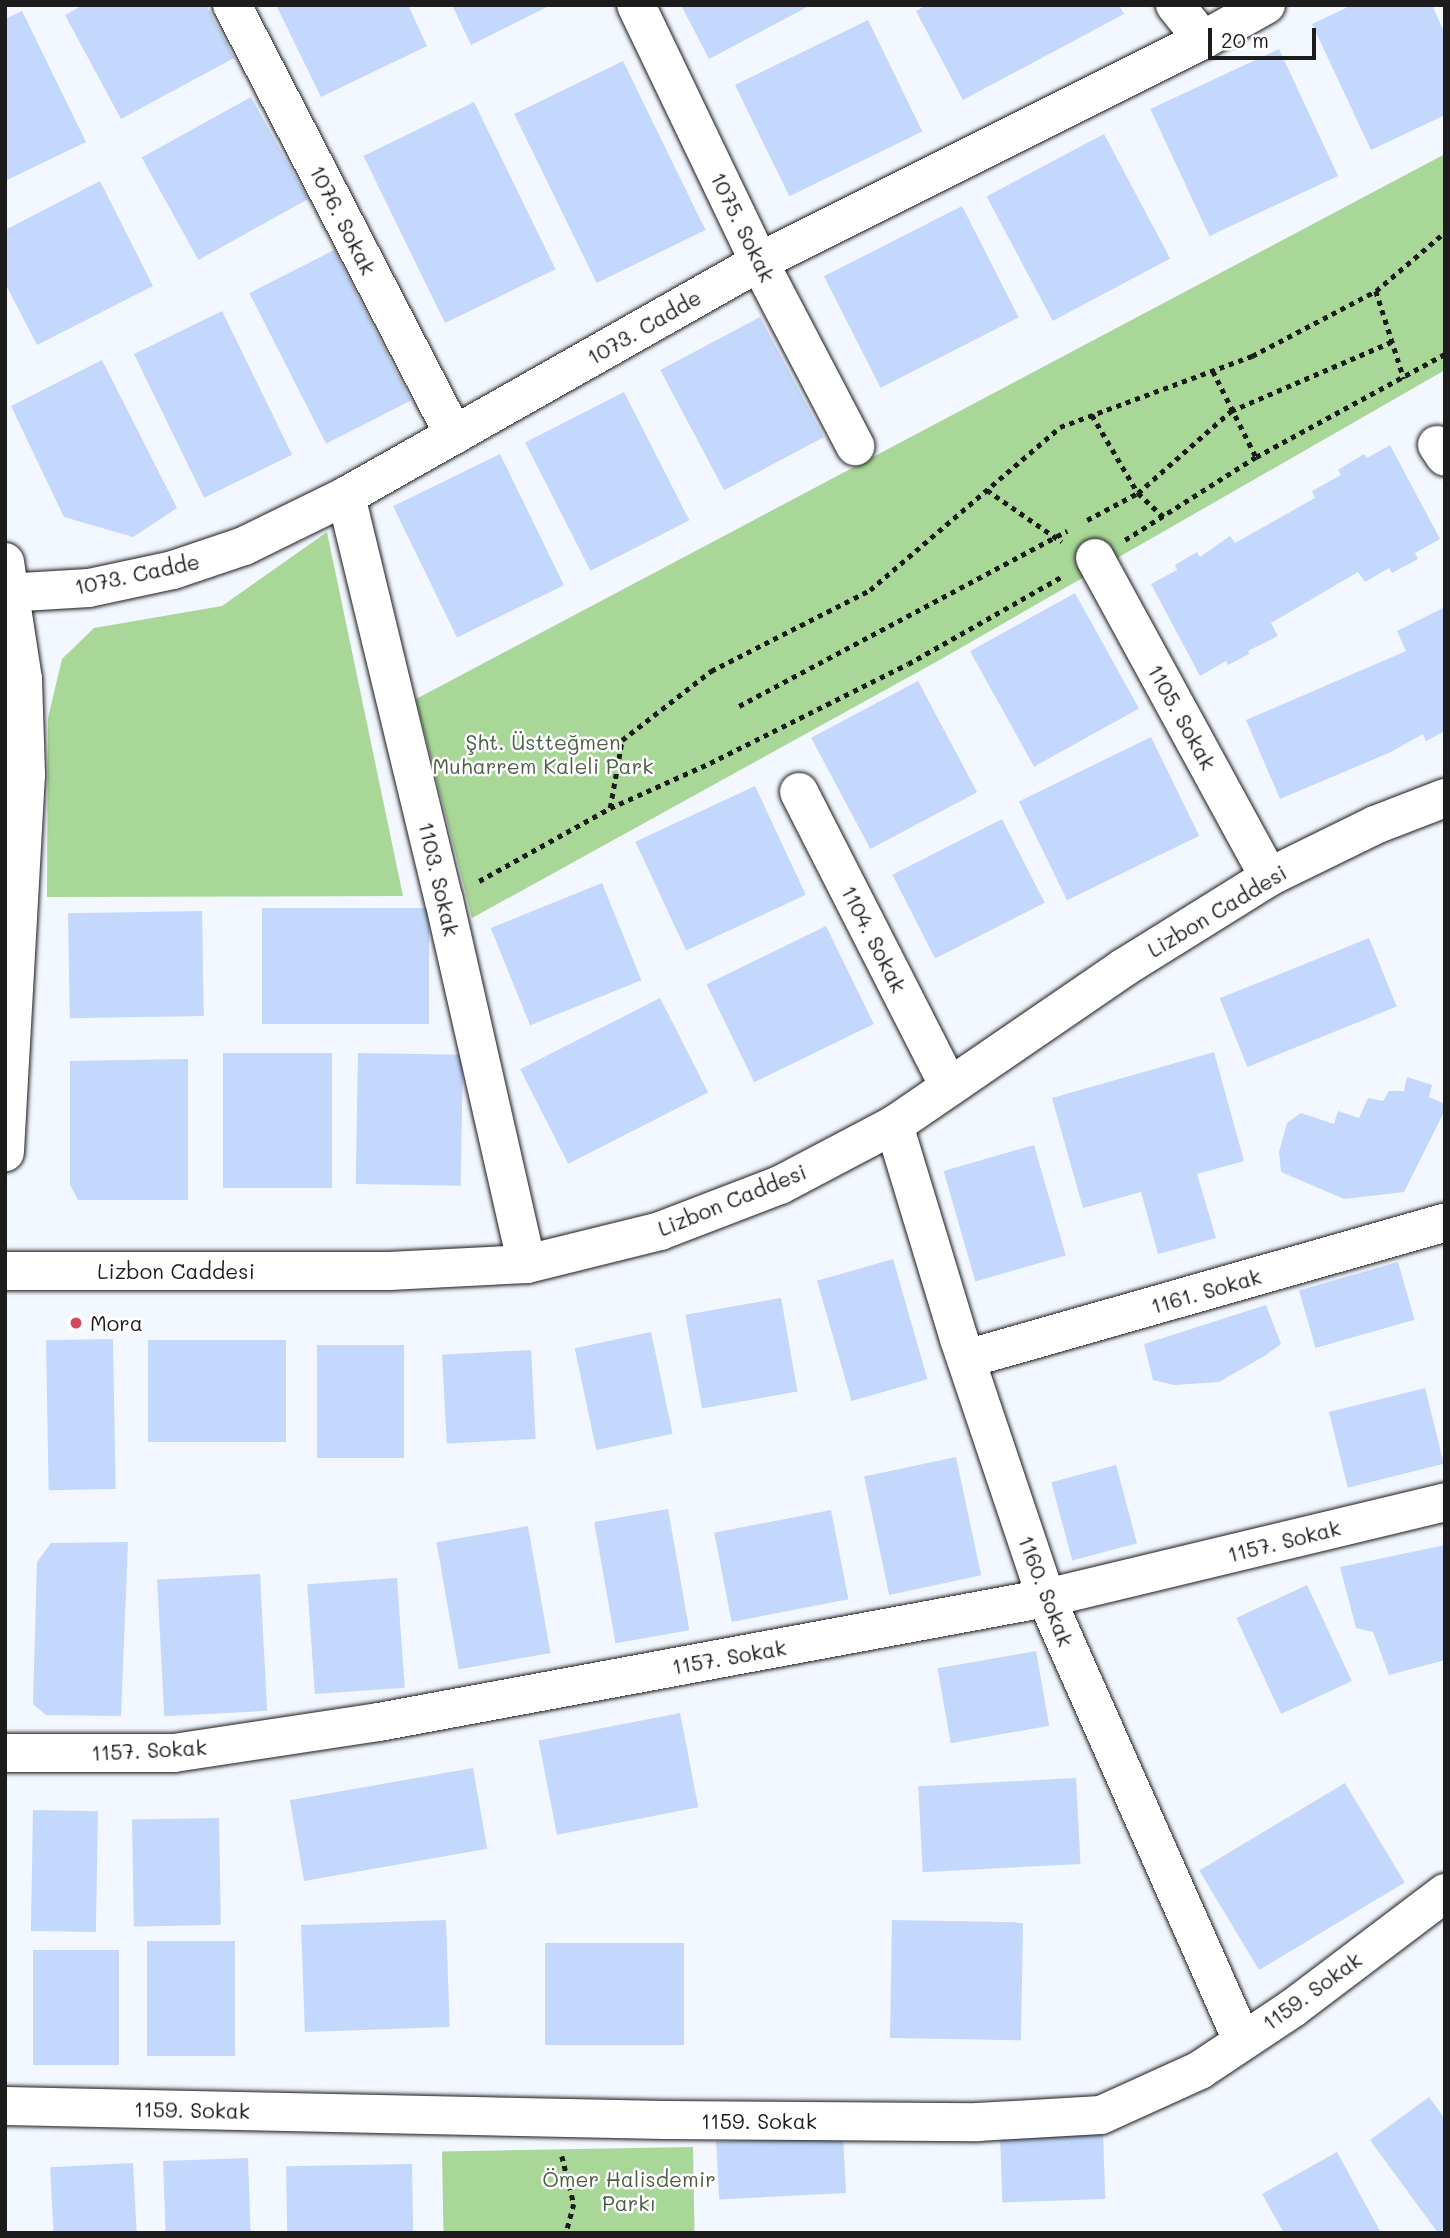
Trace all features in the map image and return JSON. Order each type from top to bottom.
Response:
[{"type":"street","name":"1076. Sokak","points":[[232,5],[454,435]]},
{"type":"street","name":"1075. Sokak","points":[[636,5],[759,262],[855,446]]},
{"type":"street","points":[[1175,5],[1203,40]]},
{"type":"street","name":"1073. Cadde","points":[[8,583],[89,588],[173,570],[244,546],[346,496],[759,262],[1203,40],[1266,5]]},
{"type":"street","name":"1103. Sokak","points":[[346,496],[444,900],[527,1264]]},
{"type":"street","name":"1105. Sokak","points":[[1095,558],[1269,877]]},
{"type":"street","points":[[5,1153],[26,775],[23,678],[8,583]]},
{"type":"street","name":"1104. Sokak","points":[[799,792],[949,1087]]},
{"type":"street","name":"Lizbon Caddesi","points":[[5,1271],[389,1271],[527,1264],[660,1231],[780,1185],[894,1125],[1123,968],[1269,877],[1375,825],[1445,797]]},
{"type":"street","name":"1160. Sokak","points":[[894,1125],[966,1359],[1046,1598],[1242,2040]]},
{"type":"street","name":"1161. Sokak","points":[[966,1359],[1445,1223]]},
{"type":"street","name":"1157. Sokak","points":[[5,1753],[174,1753],[379,1722],[1046,1598],[1445,1502]]},
{"type":"street","name":"1159. Sokak","points":[[5,2106],[978,2122],[1101,2115],[1200,2070],[1293,2008],[1445,1893]]},
{"type":"path","points":[[610,807],[622,740],[711,671],[870,590],[1060,426],[1252,356],[1376,291],[1445,233]]},
{"type":"path","points":[[1376,291],[1404,379]]},
{"type":"path","points":[[739,706],[1138,493],[1231,411],[1391,341]]},
{"type":"path","points":[[444,900],[610,807],[710,763],[908,664],[1164,517],[1256,457],[1404,379],[1445,354]]},
{"type":"path","points":[[1213,371],[1256,457]]},
{"type":"path","points":[[1092,415],[1138,493],[1164,517]]},
{"type":"path","points":[[987,490],[1053,538],[1095,558]]},
{"type":"path","points":[[552,2117],[575,2204],[566,2233]]},
{"type":"green space","name":"Şht. Üstteğmen Muharrem Kaleli Park","points":[[1445,154],[1445,370],[936,662],[472,918],[416,699]]},
{"type":"green space","points":[[327,532],[403,896],[47,897],[48,718],[62,659],[94,628],[222,606]]},
{"type":"green space","name":"Ömer Halisdemir Parkı","points":[[693,2147],[695,2233],[443,2233],[442,2151]]},
{"type":"building","points":[[83,5],[206,5],[234,58],[121,119],[65,15]]},
{"type":"building","points":[[276,5],[408,5],[427,46],[321,97]]},
{"type":"building","points":[[452,5],[551,5],[471,45]]},
{"type":"building","points":[[681,5],[811,5],[709,59]]},
{"type":"building","points":[[927,5],[1119,5],[1124,14],[963,100],[916,11]]},
{"type":"building","points":[[1352,5],[1432,5],[1445,34],[1445,115],[1371,150],[1312,24]]},
{"type":"building","points":[[22,11],[86,142],[5,181],[5,19]]},
{"type":"building","points":[[868,20],[922,131],[789,196],[735,85]]},
{"type":"building","points":[[1279,49],[1338,176],[1209,236],[1150,109]]},
{"type":"building","points":[[623,61],[705,230],[597,283],[514,114]]},
{"type":"building","points":[[251,97],[308,199],[198,260],[142,158]]},
{"type":"building","points":[[474,102],[556,269],[445,323],[363,156]]},
{"type":"building","points":[[1104,134],[1170,258],[1053,321],[987,196]]},
{"type":"building","points":[[100,181],[153,286],[37,345],[5,283],[5,230]]},
{"type":"building","points":[[962,206],[1019,317],[881,388],[824,276]]},
{"type":"building","points":[[334,250],[411,401],[326,444],[249,293]]},
{"type":"building","points":[[222,311],[292,455],[204,498],[134,354]]},
{"type":"building","points":[[760,317],[824,437],[724,490],[660,370]]},
{"type":"building","points":[[102,360],[177,508],[133,537],[64,517],[11,406]]},
{"type":"building","points":[[624,392],[689,520],[590,571],[525,442]]},
{"type":"building","points":[[1390,445],[1440,539],[1415,553],[1418,559],[1392,573],[1389,568],[1365,582],[1358,572],[1271,623],[1278,636],[1228,665],[1226,661],[1200,676],[1151,584],[1177,570],[1175,565],[1197,552],[1200,557],[1230,536],[1235,543],[1315,498],[1312,491],[1341,475],[1338,470],[1364,454],[1367,458]]},
{"type":"building","points":[[500,454],[564,585],[457,637],[393,506]]},
{"type":"building","points":[[1075,593],[1139,708],[1034,767],[970,651]]},
{"type":"building","points":[[1445,607],[1445,731],[1426,741],[1423,734],[1391,752],[1280,799],[1246,720],[1406,651],[1397,631]]},
{"type":"building","points":[[918,681],[977,792],[870,849],[811,738]]},
{"type":"building","points":[[1151,737],[1199,836],[1067,900],[1019,801]]},
{"type":"building","points":[[755,786],[806,895],[686,951],[635,842]]},
{"type":"building","points":[[1002,819],[1045,903],[935,959],[892,875]]},
{"type":"building","points":[[602,883],[641,980],[530,1025],[491,928]]},
{"type":"building","points":[[262,908],[429,908],[429,1024],[262,1024]]},
{"type":"building","points":[[202,911],[204,1016],[70,1018],[68,913]]},
{"type":"building","points":[[826,926],[874,1024],[754,1082],[706,984]]},
{"type":"building","points":[[1369,938],[1397,1007],[1247,1067],[1220,998]]},
{"type":"building","points":[[660,998],[708,1092],[568,1164],[520,1069]]},
{"type":"building","points":[[1214,1052],[1244,1161],[1197,1174],[1216,1238],[1158,1254],[1141,1192],[1083,1208],[1052,1098]]},
{"type":"building","points":[[223,1053],[332,1053],[332,1188],[223,1188]]},
{"type":"building","points":[[358,1053],[463,1055],[461,1186],[356,1184]]},
{"type":"building","points":[[188,1059],[188,1200],[78,1200],[70,1185],[70,1061]]},
{"type":"building","points":[[1407,1077],[1432,1085],[1429,1097],[1445,1104],[1445,1110],[1404,1192],[1344,1199],[1281,1172],[1279,1152],[1287,1123],[1301,1113],[1334,1124],[1338,1111],[1359,1118],[1368,1098],[1383,1101],[1389,1091],[1404,1091]]},
{"type":"building","points":[[1034,1145],[1066,1256],[975,1281],[944,1171]]},
{"type":"building","points":[[893,1259],[927,1379],[852,1401],[817,1281]]},
{"type":"building","points":[[1398,1262],[1415,1320],[1316,1348],[1299,1290]]},
{"type":"building","points":[[781,1298],[797,1392],[702,1408],[685,1315]]},
{"type":"building","points":[[1266,1305],[1281,1344],[1266,1355],[1219,1382],[1174,1385],[1153,1380],[1144,1344]]},
{"type":"building","points":[[651,1332],[673,1434],[596,1450],[575,1348]]},
{"type":"building","points":[[113,1339],[116,1489],[49,1490],[46,1340]]},
{"type":"building","points":[[148,1340],[286,1340],[286,1442],[148,1442]]},
{"type":"building","points":[[317,1345],[404,1345],[404,1458],[317,1458]]},
{"type":"building","points":[[531,1350],[536,1439],[447,1444],[442,1355]]},
{"type":"building","points":[[1425,1388],[1444,1464],[1348,1488],[1329,1412]]},
{"type":"building","points":[[956,1457],[981,1575],[889,1595],[864,1477]]},
{"type":"building","points":[[1116,1465],[1137,1543],[1072,1561],[1051,1482]]},
{"type":"building","points":[[668,1509],[689,1630],[615,1643],[594,1522]]},
{"type":"building","points":[[831,1510],[848,1599],[732,1622],[714,1533]]},
{"type":"building","points":[[528,1526],[550,1653],[459,1669],[436,1542]]},
{"type":"building","points":[[128,1542],[121,1716],[46,1715],[33,1704],[37,1562],[51,1543]]},
{"type":"building","points":[[1445,1545],[1445,1660],[1389,1675],[1373,1632],[1356,1628],[1340,1567]]},
{"type":"building","points":[[260,1574],[267,1711],[164,1716],[157,1579]]},
{"type":"building","points":[[397,1578],[405,1688],[315,1694],[307,1584]]},
{"type":"building","points":[[1307,1585],[1352,1681],[1281,1714],[1236,1618]]},
{"type":"building","points":[[1036,1651],[1049,1726],[951,1743],[938,1668]]},
{"type":"building","points":[[680,1713],[698,1807],[557,1835],[539,1740]]},
{"type":"building","points":[[473,1768],[487,1849],[304,1881],[290,1800]]},
{"type":"building","points":[[1076,1778],[1081,1864],[923,1872],[918,1786]]},
{"type":"building","points":[[1345,1783],[1405,1882],[1259,1970],[1199,1871]]},
{"type":"building","points":[[33,1810],[98,1811],[96,1932],[31,1931]]},
{"type":"building","points":[[219,1818],[221,1925],[134,1927],[132,1820]]},
{"type":"building","points":[[446,1920],[450,2027],[305,2032],[301,1925]]},
{"type":"building","points":[[892,1920],[1023,1922],[1021,2040],[890,2038]]},
{"type":"building","points":[[147,1941],[235,1941],[235,2056],[147,2056]]},
{"type":"building","points":[[545,1943],[684,1943],[684,2045],[545,2045]]},
{"type":"building","points":[[33,1950],[119,1950],[119,2065],[33,2065]]},
{"type":"building","points":[[1429,2097],[1445,2119],[1445,2228],[1438,2233],[1370,2140]]},
{"type":"building","points":[[1103,2133],[1105,2199],[1002,2203],[1000,2137]]},
{"type":"building","points":[[843,2135],[846,2193],[719,2200],[716,2142]]},
{"type":"building","points":[[1337,2152],[1381,2233],[1284,2233],[1262,2194]]},
{"type":"building","points":[[248,2158],[251,2233],[166,2233],[163,2161]]},
{"type":"building","points":[[133,2163],[137,2233],[54,2233],[50,2167]]},
{"type":"building","points":[[412,2164],[413,2233],[287,2233],[286,2166]]},
{"type":"place","name":"Mora","points":[[76,1323]]}]
